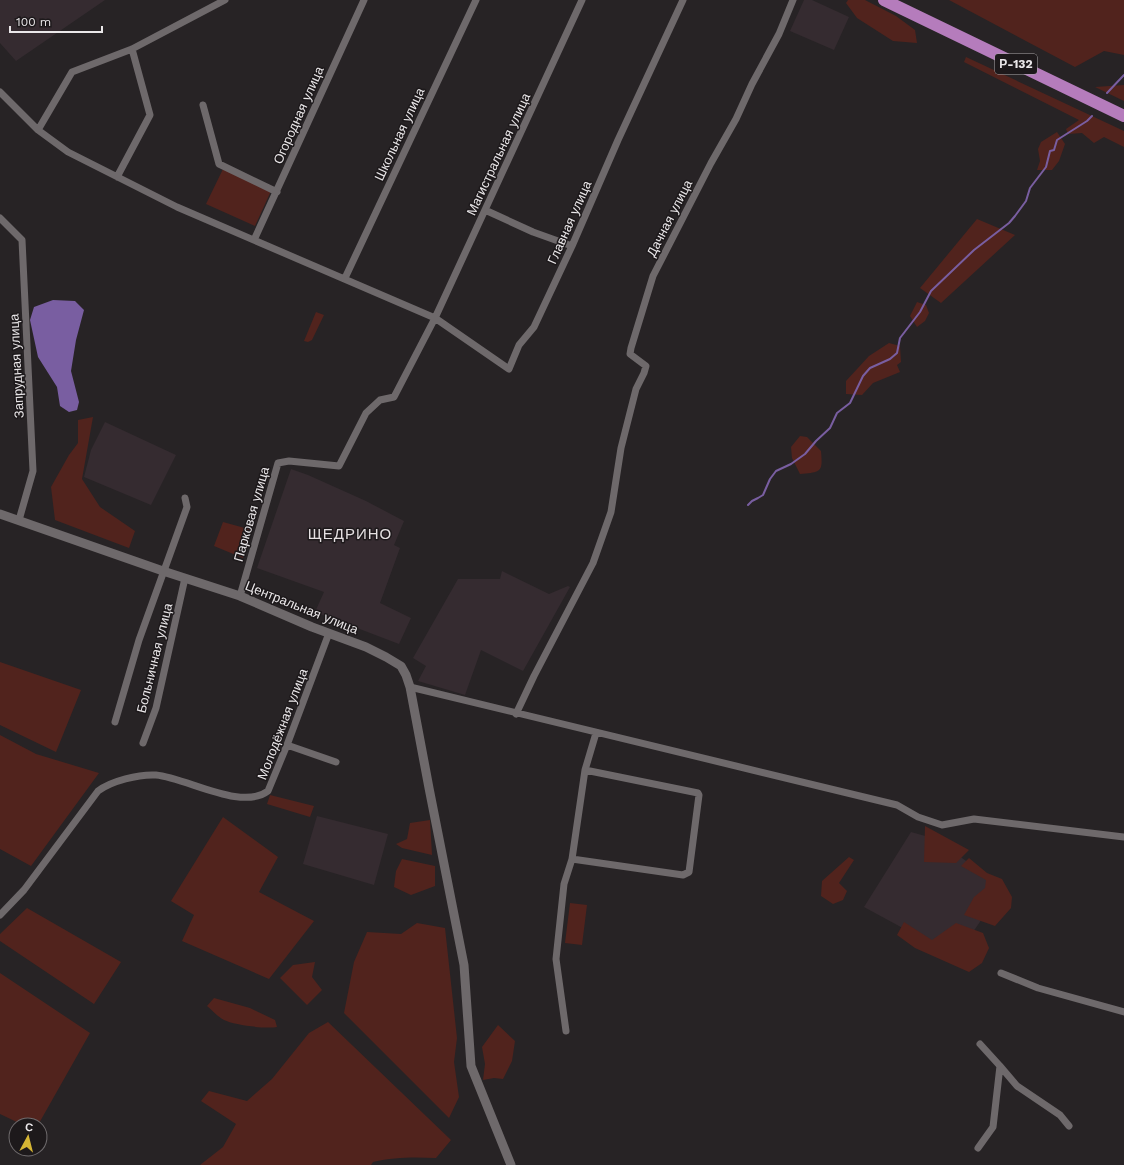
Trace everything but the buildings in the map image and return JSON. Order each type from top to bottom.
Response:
[{"type":"highway","name":"Р-132","points":[[884,0],[1124,116]]},
{"type":"street","points":[[38,130],[72,72],[132,49],[225,0]]},
{"type":"street","name":"Огородная улица","points":[[254,240],[364,0]]},
{"type":"street","name":"Школьная улица","points":[[345,278],[476,0]]},
{"type":"street","name":"Магистральная улица","points":[[366,413],[380,400],[394,398],[435,318],[582,0]]},
{"type":"street","name":"Главная улица","points":[[435,318],[509,369],[519,346],[534,327],[683,0]]},
{"type":"street","name":"Дачная улица","points":[[516,714],[534,676],[593,563],[611,512],[620,453],[636,389],[646,366],[630,354],[631,348],[653,276],[711,163],[736,119],[752,84],[779,34],[793,0]]},
{"type":"street","points":[[118,177],[150,115],[132,49]]},
{"type":"street","points":[[0,92],[38,130],[68,152],[177,207],[435,318]]},
{"type":"street","points":[[203,106],[219,164],[277,192]]},
{"type":"street","points":[[485,210],[533,232],[572,246]]},
{"type":"street","name":"Запрудная улица","points":[[0,218],[22,240],[33,471],[19,520]]},
{"type":"street","name":"Парковая улица","points":[[240,596],[278,463],[289,461],[339,466],[366,413]]},
{"type":"street","name":"Больничная улица","points":[[115,722],[163,571],[187,507],[185,498]]},
{"type":"street","name":"Центральная улица","points":[[0,514],[163,571],[240,596],[366,647],[401,666],[410,687],[464,965],[471,1066],[511,1165]]},
{"type":"street","name":"Больничная улица","points":[[143,743],[156,708],[185,578]]},
{"type":"street","name":"Молодёжная улица","points":[[0,915],[24,890],[87,804],[98,791],[109,784],[148,775],[157,775],[235,797],[255,798],[264,795],[268,791],[288,745],[329,632]]},
{"type":"street","points":[[410,687],[516,714],[897,805],[918,817],[942,825],[974,819],[1124,837]]},
{"type":"street","points":[[566,1031],[556,959],[564,884],[572,859],[585,770],[596,733]]},
{"type":"street","points":[[288,745],[336,762]]},
{"type":"street","points":[[572,859],[683,875],[689,872],[699,795],[698,793],[585,770]]},
{"type":"street","points":[[1001,972],[1038,988],[1124,1012]]},
{"type":"street","points":[[980,1044],[1017,1086],[1060,1115],[1069,1126]]},
{"type":"street","points":[[978,1148],[993,1128],[1000,1066]]},
{"type":"shaded area","points":[[0,0],[105,0],[16,61],[0,43]]},
{"type":"shaded area","points":[[804,0],[812,0],[849,17],[834,50],[790,31]]},
{"type":"shaded area","points":[[848,0],[865,0],[896,16],[915,30],[917,43],[893,41],[857,18],[846,3]]},
{"type":"shaded area","points":[[949,0],[1124,0],[1124,55],[1104,51],[1075,67]]},
{"type":"shaded area","points":[[966,57],[1124,131],[1124,147],[1104,137],[1094,143],[1082,133],[1068,134],[1066,129],[1079,120],[964,62]]},
{"type":"shaded area","points":[[1124,85],[1124,101],[1095,87]]},
{"type":"shaded area","points":[[1057,132],[1065,144],[1059,161],[1052,170],[1037,170],[1040,161],[1038,149],[1041,142]]},
{"type":"shaded area","points":[[223,169],[271,191],[255,226],[206,204]]},
{"type":"shaded area","points":[[977,219],[1015,235],[941,303],[920,288]]},
{"type":"shaded area","points":[[53,300],[75,301],[84,310],[76,340],[71,371],[79,402],[77,410],[69,412],[60,406],[57,387],[38,357],[30,320],[34,307]]},
{"type":"shaded area","points":[[917,302],[926,305],[929,313],[925,321],[917,327],[910,316]]},
{"type":"shaded area","points":[[316,312],[324,315],[312,340],[308,342],[304,341]]},
{"type":"shaded area","points":[[889,343],[900,346],[901,362],[897,365],[900,372],[873,383],[862,395],[846,394],[846,381],[869,356]]},
{"type":"shaded area","points":[[93,417],[82,479],[100,507],[135,531],[129,548],[55,520],[51,487],[69,455],[78,443],[78,420]]},
{"type":"shaded area","points":[[105,422],[176,455],[151,505],[84,477],[91,450]]},
{"type":"shaded area","points":[[800,436],[807,437],[821,451],[822,464],[816,472],[800,474],[792,458],[791,447]]},
{"type":"shaded area","points":[[291,469],[366,501],[404,521],[394,545],[400,548],[380,603],[411,618],[399,644],[315,612],[324,592],[257,568]]},
{"type":"shaded area","points":[[223,522],[252,530],[243,558],[214,546]]},
{"type":"shaded area","points":[[502,571],[549,594],[568,586],[570,587],[523,671],[481,650],[465,695],[418,681],[426,666],[413,658],[458,579],[500,579]]},
{"type":"shaded area","points":[[0,662],[81,690],[56,752],[0,725]]},
{"type":"shaded area","points":[[0,735],[36,754],[99,773],[31,866],[0,849]]},
{"type":"shaded area","points":[[270,795],[314,806],[310,817],[267,804]]},
{"type":"shaded area","points":[[317,816],[388,834],[374,885],[303,864]]},
{"type":"shaded area","points":[[223,817],[278,857],[259,892],[314,921],[269,979],[182,941],[194,915],[171,901]]},
{"type":"shaded area","points":[[430,820],[432,855],[402,848],[396,844],[407,839],[410,823]]},
{"type":"shaded area","points":[[925,826],[969,850],[956,863],[924,862]]},
{"type":"shaded area","points":[[911,832],[936,839],[1003,888],[956,957],[864,907]]},
{"type":"shaded area","points":[[849,857],[854,860],[839,883],[847,891],[843,900],[833,904],[821,896],[822,881]]},
{"type":"shaded area","points":[[969,858],[987,873],[1002,879],[1012,897],[1011,908],[995,926],[964,915],[974,897],[985,888],[986,880],[961,866]]},
{"type":"shaded area","points":[[402,859],[435,866],[435,886],[411,895],[394,887],[396,871]]},
{"type":"shaded area","points":[[570,903],[587,905],[582,945],[565,943]]},
{"type":"shaded area","points":[[27,908],[121,962],[94,1004],[0,941],[0,934]]},
{"type":"shaded area","points":[[904,922],[932,940],[956,923],[983,933],[989,948],[982,963],[969,972],[915,948],[897,935]]},
{"type":"shaded area","points":[[417,923],[445,928],[457,1038],[454,1062],[459,1097],[449,1118],[344,1013],[354,962],[367,932],[401,934]]},
{"type":"shaded area","points":[[315,962],[312,977],[322,990],[307,1005],[280,978],[293,965]]},
{"type":"shaded area","points":[[0,973],[90,1033],[43,1117],[8,1118],[0,1114]]},
{"type":"shaded area","points":[[214,998],[250,1008],[275,1020],[277,1027],[250,1026],[224,1020],[207,1006]]},
{"type":"shaded area","points":[[328,1022],[451,1140],[436,1158],[397,1158],[373,1162],[371,1165],[200,1165],[223,1147],[236,1124],[201,1101],[209,1091],[247,1101],[272,1079],[309,1033]]},
{"type":"shaded area","points":[[498,1025],[515,1041],[512,1061],[503,1079],[494,1078],[483,1080],[485,1064],[482,1047]]},
{"type":"waterway","points":[[1107,93],[1124,75]]},
{"type":"waterway","points":[[748,505],[763,495],[770,479],[776,471],[791,464],[805,454],[830,428],[837,413],[850,403],[863,376],[870,368],[890,359],[897,353],[900,338],[920,312],[931,291],[974,250],[1009,223],[1026,201],[1030,188],[1046,167],[1050,151],[1054,150],[1057,140],[1087,121],[1092,116]]},
{"type":"district","name":"ЩЕДРИНО","points":[[350,534]]}]
